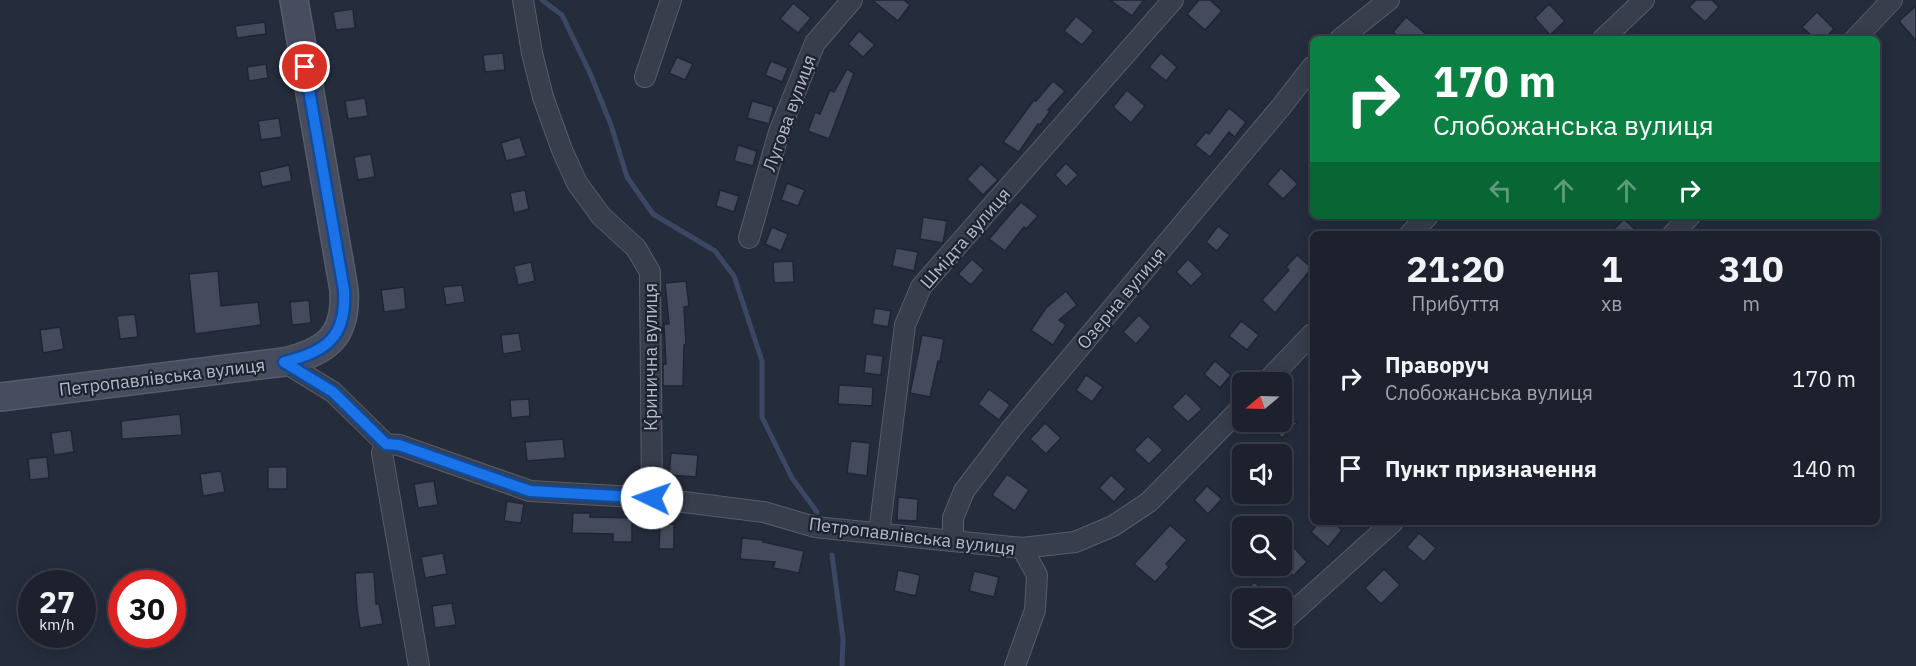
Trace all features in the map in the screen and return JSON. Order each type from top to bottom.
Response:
[{"type":"street","points":[[284,362],[304,357],[324,348],[338,331],[345,308],[344,290],[294,0]]},
{"type":"street","name":"Кринична вулиця","points":[[523,0],[543,98],[577,183],[601,216],[636,248],[650,272],[652,498]]},
{"type":"street","points":[[645,77],[671,0]]},
{"type":"street","name":"Лугова вулиця","points":[[750,238],[779,132],[815,43],[852,0]]},
{"type":"street","name":"Шмідта вулиця","points":[[879,533],[905,325],[921,287],[1173,0]]},
{"type":"street","points":[[1344,36],[1389,0]]},
{"type":"street","points":[[1606,36],[1644,0]]},
{"type":"street","points":[[1858,36],[1892,0]]},
{"type":"street","name":"Озерна вулиця","points":[[953,540],[953,518],[964,491],[1005,437],[1310,69]]},
{"type":"street","points":[[1413,231],[1425,219]]},
{"type":"street","points":[[1676,231],[1687,219]]},
{"type":"street","points":[[1276,372],[1310,336]]},
{"type":"street","name":"Петропавлівська вулиця","points":[[0,397],[284,362],[333,392],[386,444],[399,445],[530,491],[652,498],[765,512],[815,526],[1022,548],[1037,575],[1035,610],[1015,666]]},
{"type":"street","points":[[1022,548],[1075,542],[1113,526],[1149,502],[1232,417]]},
{"type":"street","points":[[386,444],[382,453],[419,666]]},
{"type":"street","points":[[1292,613],[1390,525]]},
{"type":"building","points":[[872,0],[904,0],[910,5],[898,21]]},
{"type":"building","points":[[1110,0],[1144,0],[1132,16]]},
{"type":"building","points":[[1199,0],[1210,0],[1222,11],[1205,30],[1187,14]]},
{"type":"building","points":[[1696,0],[1712,0],[1719,7],[1705,22],[1689,7]]},
{"type":"building","points":[[793,3],[811,18],[798,33],[780,19]]},
{"type":"building","points":[[1549,4],[1565,21],[1550,35],[1535,18]]},
{"type":"building","points":[[1916,6],[1916,41],[1899,21]]},
{"type":"building","points":[[353,9],[355,28],[336,30],[333,12]]},
{"type":"building","points":[[1817,12],[1834,29],[1827,36],[1812,36],[1802,27]]},
{"type":"building","points":[[1076,16],[1094,31],[1082,45],[1064,31]]},
{"type":"building","points":[[1406,17],[1428,36],[1398,36],[1393,32]]},
{"type":"building","points":[[265,22],[266,34],[237,38],[235,26]]},
{"type":"building","points":[[859,31],[875,45],[863,57],[848,44]]},
{"type":"building","points":[[503,53],[505,70],[485,72],[483,55]]},
{"type":"building","points":[[1161,53],[1177,67],[1166,81],[1149,67]]},
{"type":"building","points":[[677,57],[693,64],[685,80],[669,73]]},
{"type":"building","points":[[771,61],[788,68],[782,82],[765,75]]},
{"type":"building","points":[[266,64],[268,78],[249,81],[247,67]]},
{"type":"building","points":[[847,69],[854,73],[829,139],[808,131],[815,112],[820,114],[830,90],[834,92]]},
{"type":"building","points":[[1053,81],[1065,91],[1048,110],[1050,111],[1019,152],[1003,142],[1034,100],[1036,101]]},
{"type":"building","points":[[1127,90],[1145,106],[1131,123],[1113,107]]},
{"type":"building","points":[[365,98],[368,116],[348,119],[345,101]]},
{"type":"building","points":[[752,101],[774,107],[769,124],[747,118]]},
{"type":"building","points":[[1229,108],[1246,122],[1235,137],[1229,132],[1210,157],[1195,145],[1206,132],[1209,134]]},
{"type":"building","points":[[279,118],[282,137],[261,140],[258,121]]},
{"type":"building","points":[[520,137],[526,156],[506,161],[501,143]]},
{"type":"building","points":[[738,145],[757,151],[753,166],[734,161]]},
{"type":"building","points":[[371,154],[375,177],[358,180],[354,157]]},
{"type":"building","points":[[1066,163],[1078,175],[1066,187],[1055,175]]},
{"type":"building","points":[[981,164],[998,180],[983,195],[967,179]]},
{"type":"building","points":[[289,165],[292,181],[262,187],[259,172]]},
{"type":"building","points":[[1281,168],[1298,184],[1283,199],[1267,184]]},
{"type":"building","points":[[787,183],[805,190],[798,206],[781,200]]},
{"type":"building","points":[[525,190],[529,209],[514,213],[510,193]]},
{"type":"building","points":[[720,190],[739,196],[734,212],[716,206]]},
{"type":"building","points":[[1021,202],[1038,216],[1026,229],[1024,227],[1005,251],[989,239]]},
{"type":"building","points":[[923,217],[947,221],[943,243],[920,239]]},
{"type":"building","points":[[1624,219],[1637,231],[1612,231]]},
{"type":"building","points":[[1218,226],[1230,235],[1217,251],[1206,242]]},
{"type":"building","points":[[772,227],[788,234],[781,251],[765,244]]},
{"type":"building","points":[[896,248],[918,252],[914,271],[892,266]]},
{"type":"building","points":[[1297,255],[1310,266],[1310,270],[1275,313],[1262,300],[1289,270],[1286,267]]},
{"type":"building","points":[[972,259],[984,270],[971,285],[958,274]]},
{"type":"building","points":[[1188,259],[1203,274],[1191,286],[1176,272]]},
{"type":"building","points":[[793,261],[794,282],[774,283],[773,262]]},
{"type":"building","points":[[531,262],[535,281],[518,285],[514,266]]},
{"type":"building","points":[[218,271],[221,306],[258,302],[261,325],[195,334],[189,274]]},
{"type":"building","points":[[686,281],[689,306],[684,307],[686,344],[684,345],[683,386],[663,386],[663,364],[666,364],[664,324],[669,324],[665,283]]},
{"type":"building","points":[[462,285],[465,302],[446,305],[443,287]]},
{"type":"building","points":[[404,287],[406,309],[384,312],[381,290]]},
{"type":"building","points":[[1066,291],[1077,305],[1059,320],[1066,325],[1053,345],[1031,330],[1046,308]]},
{"type":"building","points":[[309,300],[311,323],[292,325],[290,302]]},
{"type":"building","points":[[875,308],[891,311],[888,327],[872,324]]},
{"type":"building","points":[[135,314],[138,337],[120,339],[117,316]]},
{"type":"building","points":[[1139,315],[1151,327],[1136,344],[1123,332]]},
{"type":"building","points":[[1241,321],[1259,335],[1247,350],[1229,336]]},
{"type":"building","points":[[60,327],[64,349],[43,353],[40,330]]},
{"type":"building","points":[[519,333],[522,351],[503,354],[501,335]]},
{"type":"building","points":[[922,335],[944,339],[930,397],[910,393]]},
{"type":"building","points":[[866,354],[883,356],[881,375],[864,373]]},
{"type":"building","points":[[1215,361],[1231,375],[1220,388],[1204,374]]},
{"type":"building","points":[[1086,375],[1103,387],[1092,402],[1076,390]]},
{"type":"building","points":[[839,385],[873,387],[872,406],[838,404]]},
{"type":"building","points":[[989,389],[1010,405],[999,420],[978,404]]},
{"type":"building","points":[[1186,393],[1202,409],[1188,422],[1172,407]]},
{"type":"building","points":[[529,399],[530,416],[511,418],[510,400]]},
{"type":"building","points":[[180,414],[182,435],[122,439],[121,421]]},
{"type":"building","points":[[1045,423],[1061,438],[1046,454],[1030,439]]},
{"type":"building","points":[[71,430],[74,452],[54,455],[51,433]]},
{"type":"building","points":[[1276,432],[1288,432],[1282,438]]},
{"type":"building","points":[[1148,436],[1163,450],[1149,464],[1134,450]]},
{"type":"building","points":[[563,439],[565,458],[527,461],[525,442]]},
{"type":"building","points":[[851,441],[870,443],[867,476],[847,473]]},
{"type":"building","points":[[671,453],[698,455],[696,477],[669,475]]},
{"type":"building","points":[[47,457],[49,478],[30,480],[28,459]]},
{"type":"building","points":[[268,467],[287,467],[287,489],[268,489]]},
{"type":"building","points":[[221,471],[225,492],[203,496],[200,474]]},
{"type":"building","points":[[1007,474],[1029,490],[1015,511],[992,495]]},
{"type":"building","points":[[1111,475],[1126,489],[1114,502],[1099,488]]},
{"type":"building","points":[[434,481],[438,505],[418,508],[414,484]]},
{"type":"building","points":[[1207,486],[1222,499],[1208,514],[1194,500]]},
{"type":"building","points":[[898,497],[918,499],[917,521],[897,520]]},
{"type":"building","points":[[507,501],[524,504],[521,523],[504,521]]},
{"type":"building","points":[[573,513],[590,513],[590,517],[632,518],[632,542],[613,542],[613,534],[572,533]]},
{"type":"building","points":[[660,524],[674,524],[674,549],[659,549]]},
{"type":"building","points":[[1170,525],[1187,540],[1166,564],[1169,567],[1155,582],[1134,564]]},
{"type":"building","points":[[1317,525],[1336,525],[1342,530],[1328,547],[1311,532]]},
{"type":"building","points":[[1419,533],[1436,548],[1424,562],[1407,547]]},
{"type":"building","points":[[742,538],[763,540],[763,542],[804,551],[799,573],[773,568],[775,562],[740,559]]},
{"type":"building","points":[[1292,545],[1307,562],[1292,575]]},
{"type":"building","points":[[443,553],[447,574],[425,578],[421,557]]},
{"type":"building","points":[[1384,569],[1400,585],[1381,604],[1365,588]]},
{"type":"building","points":[[898,570],[920,575],[916,596],[894,591]]},
{"type":"building","points":[[974,571],[999,577],[994,597],[969,591]]},
{"type":"building","points":[[374,572],[376,604],[379,604],[383,624],[360,628],[355,573]]},
{"type":"building","points":[[1254,582],[1261,588],[1248,588]]},
{"type":"building","points":[[452,603],[456,625],[435,628],[432,606]]},
{"type":"waterway","points":[[542,0],[562,15],[590,73],[611,125],[627,177],[653,214],[715,251],[734,276],[762,361],[762,417],[792,478],[817,512]]},
{"type":"waterway","points":[[832,555],[843,639],[842,666]]},
{"type":"route","points":[[305,67],[344,290],[345,308],[338,331],[324,348],[304,357],[284,362],[333,392],[386,444],[399,445],[530,491],[652,498]]}]
